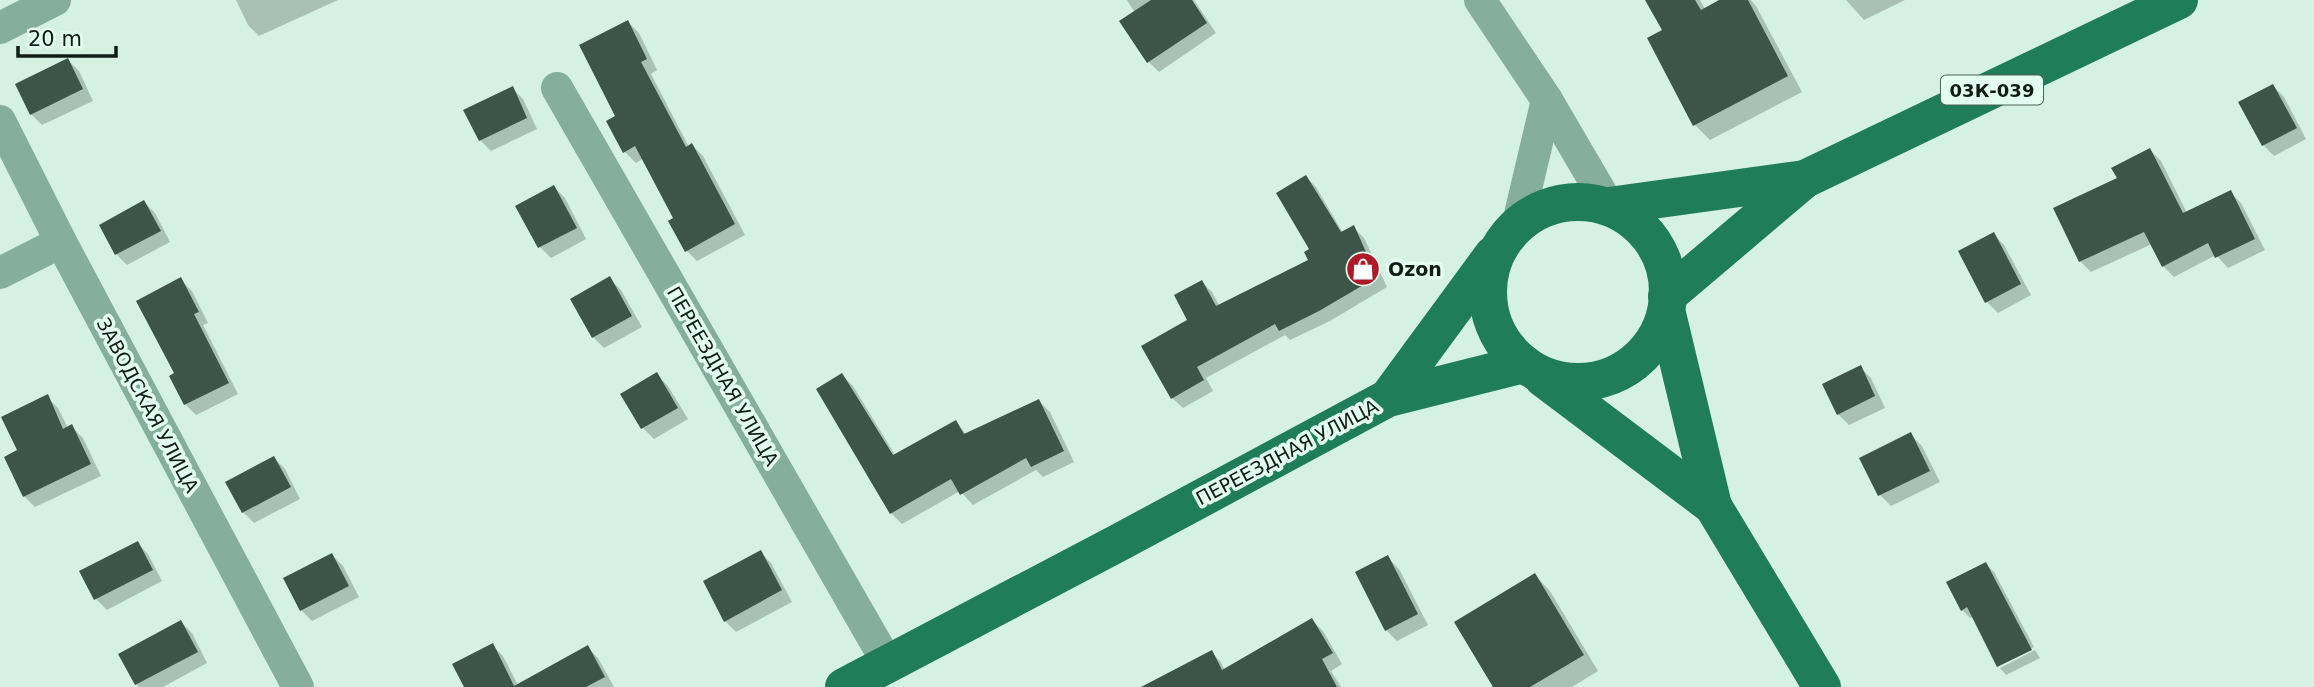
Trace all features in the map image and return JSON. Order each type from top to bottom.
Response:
[{"type":"main road","name":"03К-039","points":[[1667,305],[1805,179],[2179,0]]},
{"type":"main road","points":[[1713,506],[1509,352],[1491,320],[1487,283],[1508,235],[1545,206],[1577,201],[1609,206],[1805,179]]},
{"type":"main road","points":[[1609,206],[1645,231],[1667,270],[1667,305],[1713,506],[1822,687]]},
{"type":"main road","name":"ПЕРЕЕЗДНАЯ УЛИЦА","points":[[1388,398],[1508,235]]},
{"type":"main road","points":[[1531,369],[1578,383],[1617,375],[1649,350],[1667,305]]},
{"type":"main road","name":"ПЕРЕЕЗДНАЯ УЛИЦА","points":[[844,687],[1388,398],[1531,369]]},
{"type":"street","points":[[0,28],[55,0]]},
{"type":"street","points":[[1480,0],[1547,100],[1609,206]]},
{"type":"street","name":"ПЕРЕЕЗДНАЯ УЛИЦА","points":[[557,88],[888,664]]},
{"type":"street","points":[[1508,235],[1547,100]]},
{"type":"street","name":"ЗАВОДСКАЯ УЛИЦА","points":[[0,121],[61,242],[298,687]]},
{"type":"street","points":[[0,273],[61,242]]},
{"type":"building","points":[[1151,0],[1192,0],[1207,23],[1147,63],[1119,21]]},
{"type":"building","points":[[1645,0],[1695,0],[1701,10],[1719,0],[1748,0],[1788,76],[1693,126],[1647,38],[1662,30]]},
{"type":"building","points":[[628,20],[647,59],[641,62],[686,147],[692,143],[735,224],[685,252],[668,221],[673,218],[635,146],[623,153],[606,121],[615,116],[579,45]]},
{"type":"building","points":[[68,58],[83,89],[30,115],[15,84]]},
{"type":"building","points":[[2273,84],[2297,128],[2262,146],[2238,102]]},
{"type":"building","points":[[513,86],[527,118],[479,141],[463,110]]},
{"type":"building","points":[[2150,148],[2183,213],[2231,190],[2255,239],[2215,258],[2208,243],[2162,267],[2144,232],[2079,262],[2053,208],[2117,178],[2111,168]]},
{"type":"building","points":[[1306,175],[1341,232],[1354,225],[1377,277],[1279,331],[1275,324],[1197,367],[1204,380],[1171,399],[1141,346],[1187,320],[1174,295],[1202,280],[1216,306],[1308,260],[1304,252],[1309,249],[1276,193]]},
{"type":"building","points":[[554,185],[577,228],[538,248],[515,206]]},
{"type":"building","points":[[144,200],[161,231],[115,255],[99,225]]},
{"type":"building","points":[[1994,232],[2021,284],[1985,303],[1958,251]]},
{"type":"building","points":[[610,276],[632,316],[592,338],[570,299]]},
{"type":"building","points":[[181,277],[199,312],[194,314],[229,383],[184,405],[169,376],[174,373],[136,301]]},
{"type":"building","points":[[1861,365],[1875,396],[1837,415],[1822,384]]},
{"type":"building","points":[[657,372],[678,408],[641,429],[620,394]]},
{"type":"building","points":[[842,373],[893,455],[956,420],[964,434],[1039,399],[1064,451],[1031,467],[1026,458],[960,495],[951,479],[890,514],[816,389]]},
{"type":"building","points":[[48,394],[63,429],[72,424],[91,464],[23,497],[4,457],[17,450],[1,417]]},
{"type":"building","points":[[1911,432],[1930,471],[1878,496],[1859,458]]},
{"type":"building","points":[[274,456],[291,487],[242,513],[225,482]]},
{"type":"building","points":[[138,541],[153,570],[94,600],[79,571]]},
{"type":"building","points":[[761,550],[782,590],[724,622],[703,581]]},
{"type":"building","points":[[332,553],[349,586],[300,611],[283,578]]},
{"type":"building","points":[[1388,555],[1418,614],[1385,631],[1355,572]]},
{"type":"building","points":[[1986,562],[2032,650],[1997,667],[1967,607],[1961,611],[1946,582]]},
{"type":"building","points":[[1535,573],[1584,655],[1530,687],[1493,687],[1454,622]]},
{"type":"building","points":[[1312,618],[1333,653],[1322,659],[1337,687],[1141,687],[1212,650],[1222,670]]},
{"type":"building","points":[[181,620],[198,652],[135,685],[118,654]]},
{"type":"building","points":[[493,643],[514,686],[588,645],[605,677],[586,687],[464,687],[452,664]]},
{"type":"place","name":"Ozon","points":[[1363,269]]}]
